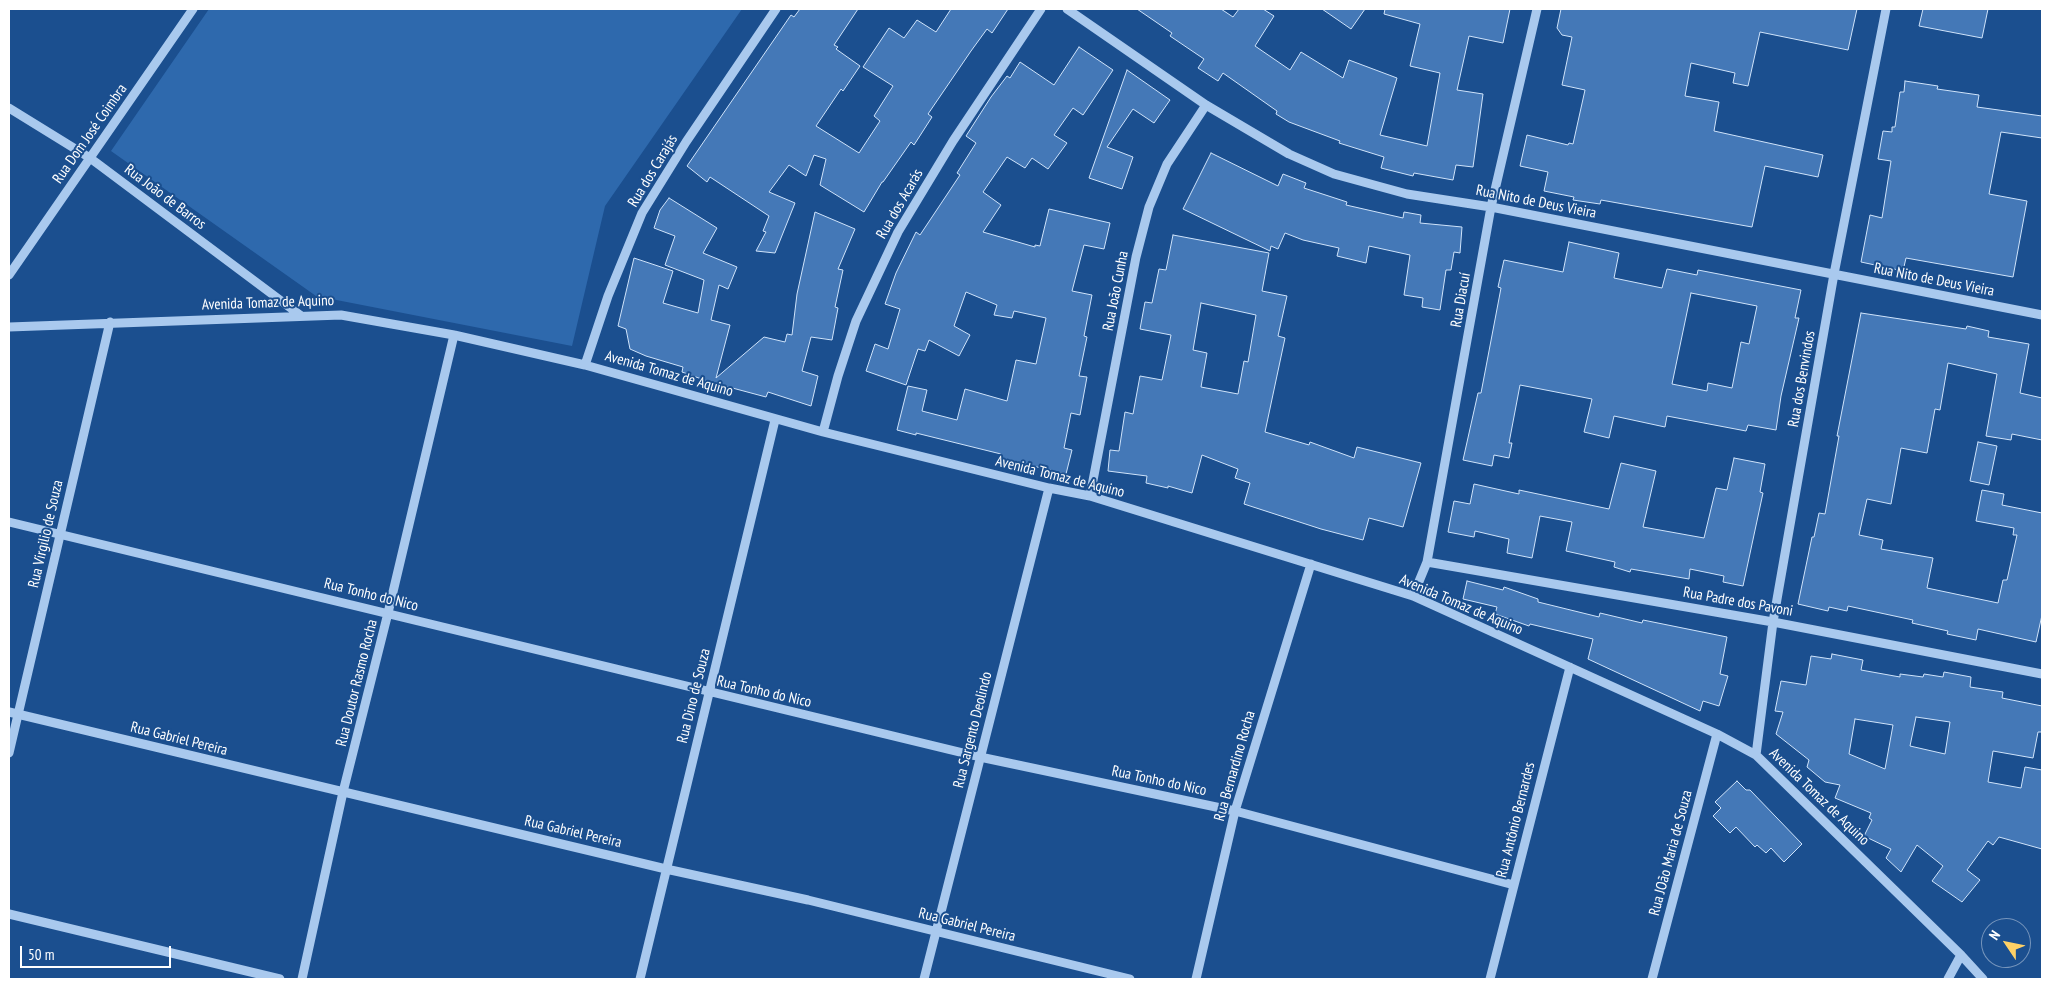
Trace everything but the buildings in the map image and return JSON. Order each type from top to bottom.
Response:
[{"type":"street","name":"Rua Dom José Coimbra","points":[[9,275],[194,9]]},
{"type":"street","name":"Rua dos Carajás","points":[[585,364],[608,296],[642,213],[686,142],[776,9]]},
{"type":"street","name":"Rua dos Acarás","points":[[823,432],[838,376],[856,321],[898,232],[953,141],[1041,9]]},
{"type":"street","name":"Rua Nito de Deus Vieira","points":[[1067,9],[1206,105],[1289,154],[1334,174],[1406,194],[1491,207],[2042,315]]},
{"type":"street","name":"Rua Diacuí","points":[[1413,596],[1427,562],[1491,207],[1537,9]]},
{"type":"street","name":"Rua dos Benvindos","points":[[1756,755],[1773,622],[1834,274],[1886,9]]},
{"type":"street","name":"Rua João Cunha","points":[[1090,496],[1136,257],[1148,207],[1167,164],[1206,105]]},
{"type":"street","name":"Rua João de Barros","points":[[9,108],[90,158],[300,315]]},
{"type":"street","name":"Avenida Tomaz de Aquino","points":[[9,327],[340,314],[454,335],[585,364],[775,420],[1048,488],[1090,496],[1413,596],[1717,734],[1756,755],[1984,979]]},
{"type":"street","name":"Rua Virgilio de Souza","points":[[9,753],[110,322]]},
{"type":"street","name":"Rua Doutor Rasmo Rocha","points":[[302,979],[343,792],[388,614],[454,335]]},
{"type":"street","name":"Rua Dino de Souza","points":[[640,979],[775,420]]},
{"type":"street","name":"Rua Sargento Deolindo","points":[[924,979],[1048,488]]},
{"type":"street","name":"Rua Tonho do Nico","points":[[9,522],[980,757],[1235,811],[1514,885]]},
{"type":"street","name":"Rua Padre dos Pavoni","points":[[1427,562],[1773,622],[2042,674]]},
{"type":"street","name":"Rua Bernardino Rocha","points":[[1196,979],[1235,811],[1311,564]]},
{"type":"street","name":"Rua Antônio Bernardes","points":[[1490,979],[1570,667]]},
{"type":"street","name":"Rua Gabriel Pereira","points":[[9,712],[666,869],[808,900],[1130,979]]},
{"type":"street","name":"Rua JOão Maria de Souza","points":[[1652,979],[1717,734]]},
{"type":"street","points":[[9,914],[280,979]]},
{"type":"street","points":[[1948,979],[1961,955]]},
{"type":"shaded area","points":[[209,9],[742,9],[605,206],[572,346],[316,296],[111,151]]}]
